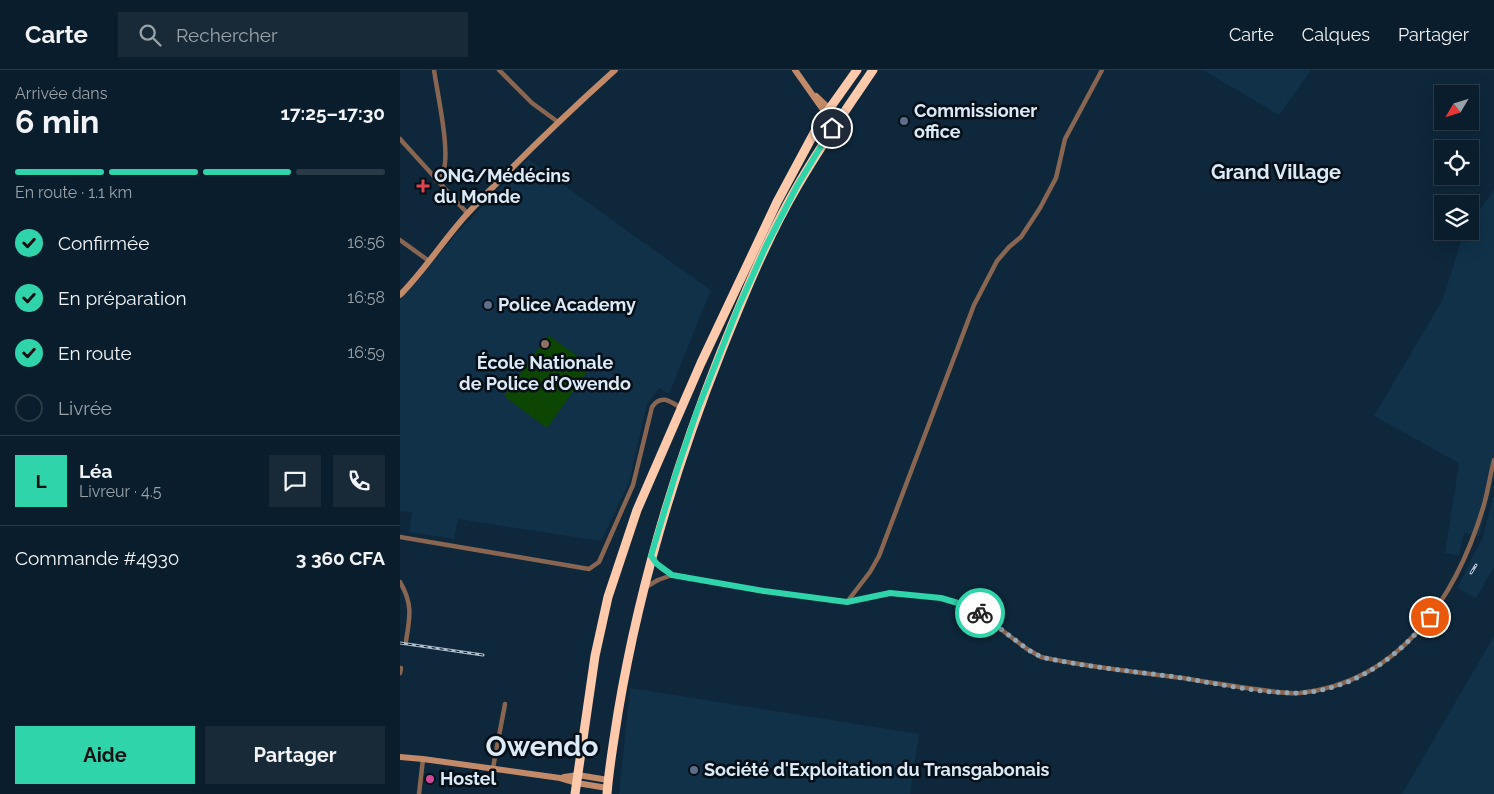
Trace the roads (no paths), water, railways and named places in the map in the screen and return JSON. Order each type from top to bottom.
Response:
[{"type":"highway","points":[[575,794],[595,656],[608,598],[621,554],[652,473],[776,202],[828,111],[857,70]]},
{"type":"highway","points":[[607,788],[627,663],[643,588],[675,476],[691,429],[738,308],[766,246],[797,186],[838,120],[873,70]]},
{"type":"street","points":[[434,70],[444,137],[445,164],[444,171],[436,181]]},
{"type":"street","points":[[499,70],[532,103],[558,122]]},
{"type":"street","points":[[400,295],[468,214],[536,143],[614,70]]},
{"type":"street","points":[[795,70],[828,111],[838,120]]},
{"type":"street","points":[[847,602],[870,572],[878,556],[974,305],[998,261],[1009,247],[1021,237],[1040,208],[1056,178],[1064,139],[1102,70]]},
{"type":"street","points":[[400,139],[436,181],[468,214]]},
{"type":"street","points":[[400,240],[429,261]]},
{"type":"street","points":[[400,537],[589,570],[599,562],[633,485],[652,407],[663,399],[681,408]]},
{"type":"street","points":[[651,556],[657,564],[672,575],[764,591],[847,602],[890,593],[941,598],[974,609],[1027,649],[1046,658],[1298,693],[1321,690],[1351,681],[1392,657],[1424,626],[1450,588],[1476,530],[1494,460]]},
{"type":"street","points":[[643,588],[672,575]]},
{"type":"street","points":[[400,582],[409,601],[410,608],[406,641]]},
{"type":"street","points":[[493,768],[505,704]]},
{"type":"street","points":[[400,757],[577,779],[607,788]]},
{"type":"street","points":[[420,794],[423,759]]},
{"type":"railway","points":[[1471,573],[1476,565]]},
{"type":"railway","points":[[400,643],[483,655]]},
{"type":"place","name":"Commissioner office","points":[[904,121]]},
{"type":"place","name":"ONG/Médécins du Monde","points":[[423,186]]},
{"type":"place","name":"Police Academy","points":[[488,305]]},
{"type":"place","name":"École Nationale de Police d’Owendo","points":[[545,344]]},
{"type":"place","name":"Société d'Exploitation du Transgabonais","points":[[694,770]]},
{"type":"place","name":"Hostel","points":[[430,779]]},
{"type":"district","name":"Grand Village","points":[[1276,172]]},
{"type":"district","name":"Owendo","points":[[542,746]]}]
